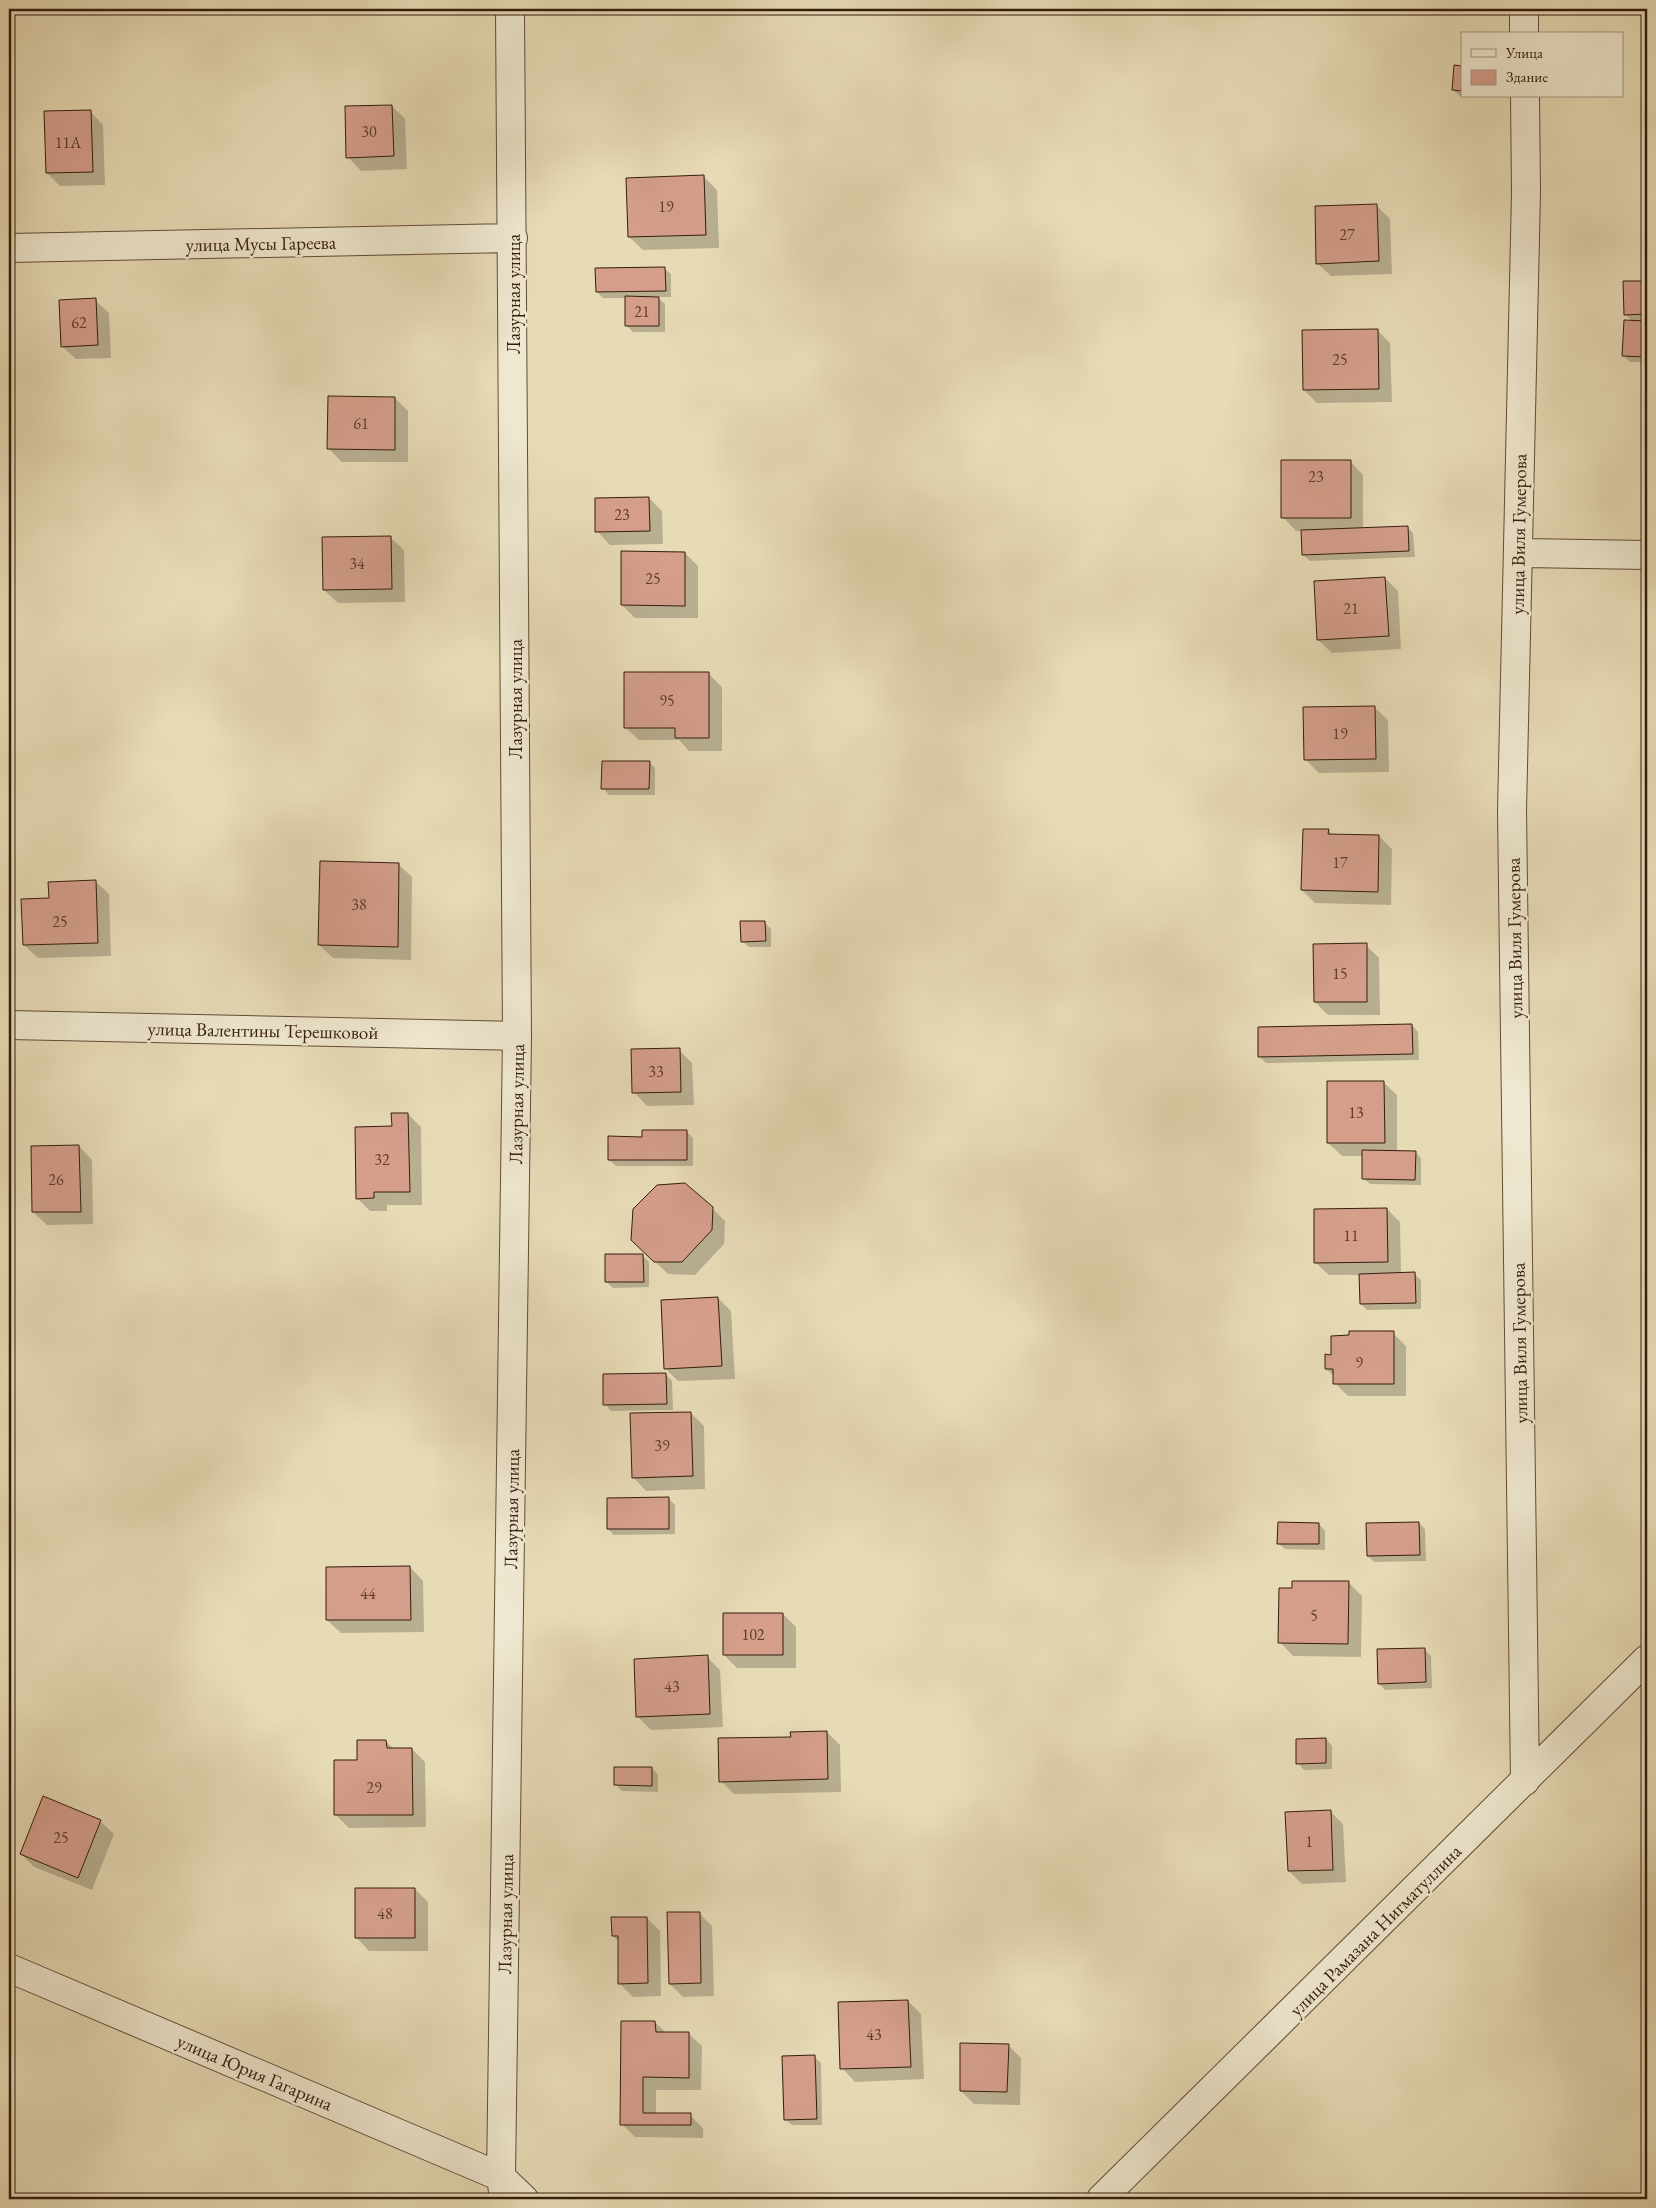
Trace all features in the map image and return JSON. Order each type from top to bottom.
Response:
[{"type":"street","name":"Лазурная улица","points":[[502,2188],[517,1036],[510,9]]},
{"type":"street","points":[[1524,9],[1524,32]]},
{"type":"street","name":"улица Виля Гумерова","points":[[1525,98],[1526,193],[1512,810],[1525,1781]]},
{"type":"street","name":"улица Мусы Гареева","points":[[9,248],[513,238]]},
{"type":"street","points":[[1518,553],[1647,555]]},
{"type":"street","name":"улица Валентины Терешковой","points":[[9,1024],[517,1036]]},
{"type":"street","name":"улица Рамазана Нигматуллина","points":[[1101,2199],[1647,1659]]},
{"type":"street","name":"улица Юрия Гагарина","points":[[9,1968],[502,2188]]},
{"type":"street","points":[[502,2188],[524,2199]]},
{"type":"path","points":[[1352,2199],[1389,2196],[1469,2199]]},
{"type":"building","points":[[1454,65],[1461,66],[1461,91],[1452,90]]},
{"type":"building","points":[[392,105],[394,156],[346,158],[345,106]]},
{"type":"building","points":[[91,110],[93,172],[46,173],[44,111]]},
{"type":"building","points":[[704,175],[706,235],[628,237],[626,178]]},
{"type":"building","points":[[1377,204],[1379,261],[1316,264],[1315,206]]},
{"type":"building","points":[[665,267],[666,291],[596,292],[595,268]]},
{"type":"building","points":[[1623,281],[1647,281],[1647,314],[1624,315]]},
{"type":"building","points":[[625,296],[659,297],[659,326],[625,326]]},
{"type":"building","points":[[96,298],[98,345],[61,347],[59,300]]},
{"type":"building","points":[[1624,320],[1647,321],[1647,357],[1622,356]]},
{"type":"building","points":[[1378,329],[1379,389],[1303,390],[1302,330]]},
{"type":"building","points":[[328,396],[395,397],[395,450],[327,449]]},
{"type":"building","points":[[1281,460],[1351,460],[1351,518],[1281,518]]},
{"type":"building","points":[[649,497],[650,531],[595,532],[595,498]]},
{"type":"building","points":[[1408,526],[1409,551],[1302,555],[1301,530]]},
{"type":"building","points":[[391,536],[392,589],[323,590],[322,537]]},
{"type":"building","points":[[621,551],[685,552],[685,606],[621,605]]},
{"type":"building","points":[[1385,577],[1389,636],[1317,640],[1314,581]]},
{"type":"building","points":[[624,672],[709,672],[709,738],[675,738],[675,728],[624,728]]},
{"type":"building","points":[[1375,706],[1376,759],[1304,760],[1303,707]]},
{"type":"building","points":[[602,761],[650,761],[649,789],[601,789]]},
{"type":"building","points":[[1303,829],[1329,829],[1328,834],[1379,835],[1378,892],[1301,890]]},
{"type":"building","points":[[320,861],[399,863],[398,947],[318,945]]},
{"type":"building","points":[[96,880],[98,943],[23,945],[21,899],[49,898],[48,882]]},
{"type":"building","points":[[740,921],[765,921],[766,941],[741,942]]},
{"type":"building","points":[[1367,943],[1367,1002],[1314,1002],[1313,944]]},
{"type":"building","points":[[1412,1024],[1413,1054],[1258,1057],[1258,1027]]},
{"type":"building","points":[[680,1048],[681,1092],[632,1093],[631,1049]]},
{"type":"building","points":[[1327,1081],[1384,1081],[1385,1143],[1327,1143]]},
{"type":"building","points":[[391,1113],[408,1113],[410,1192],[374,1192],[374,1198],[356,1199],[355,1127],[392,1126]]},
{"type":"building","points":[[642,1130],[687,1130],[687,1160],[608,1160],[608,1136],[642,1137]]},
{"type":"building","points":[[79,1145],[81,1212],[32,1212],[31,1146]]},
{"type":"building","points":[[1362,1150],[1416,1151],[1415,1180],[1362,1179]]},
{"type":"building","points":[[685,1183],[713,1207],[712,1230],[682,1262],[654,1262],[631,1240],[633,1209],[657,1185]]},
{"type":"building","points":[[1387,1208],[1388,1262],[1314,1263],[1314,1209]]},
{"type":"building","points":[[605,1254],[643,1254],[644,1282],[605,1282]]},
{"type":"building","points":[[1415,1272],[1416,1303],[1360,1304],[1359,1274]]},
{"type":"building","points":[[718,1297],[722,1366],[664,1369],[661,1300]]},
{"type":"building","points":[[1349,1331],[1394,1331],[1394,1384],[1333,1384],[1333,1369],[1325,1369],[1325,1354],[1331,1355],[1331,1336],[1349,1335]]},
{"type":"building","points":[[666,1373],[667,1404],[603,1405],[603,1374]]},
{"type":"building","points":[[691,1412],[693,1476],[632,1478],[630,1413]]},
{"type":"building","points":[[669,1497],[669,1529],[607,1529],[607,1498]]},
{"type":"building","points":[[1278,1522],[1319,1523],[1319,1544],[1277,1544]]},
{"type":"building","points":[[1419,1522],[1420,1555],[1367,1556],[1366,1523]]},
{"type":"building","points":[[410,1566],[411,1620],[326,1620],[326,1567]]},
{"type":"building","points":[[1292,1581],[1349,1581],[1348,1644],[1278,1643],[1279,1588],[1292,1588]]},
{"type":"building","points":[[723,1613],[783,1613],[783,1655],[723,1655]]},
{"type":"building","points":[[1425,1648],[1426,1682],[1378,1684],[1377,1649]]},
{"type":"building","points":[[708,1655],[710,1714],[636,1717],[634,1659]]},
{"type":"building","points":[[827,1731],[828,1779],[719,1782],[718,1738],[791,1737],[790,1732]]},
{"type":"building","points":[[1326,1738],[1326,1763],[1296,1764],[1296,1739]]},
{"type":"building","points":[[357,1740],[386,1740],[387,1748],[412,1748],[413,1815],[334,1815],[334,1760],[357,1760]]},
{"type":"building","points":[[614,1767],[652,1767],[652,1786],[614,1785]]},
{"type":"building","points":[[43,1796],[101,1820],[78,1878],[20,1854]]},
{"type":"building","points":[[1331,1810],[1333,1870],[1288,1871],[1285,1812]]},
{"type":"building","points":[[355,1888],[415,1888],[415,1938],[355,1938]]},
{"type":"building","points":[[667,1912],[700,1912],[701,1983],[669,1984]]},
{"type":"building","points":[[611,1917],[647,1917],[648,1983],[618,1984],[618,1936],[612,1936]]},
{"type":"building","points":[[908,2000],[911,2067],[840,2069],[838,2002]]},
{"type":"building","points":[[621,2021],[655,2021],[656,2032],[689,2032],[689,2078],[643,2077],[643,2113],[691,2113],[691,2125],[620,2125]]},
{"type":"building","points":[[960,2043],[1009,2044],[1007,2092],[960,2091]]},
{"type":"building","points":[[815,2055],[817,2119],[784,2120],[782,2056]]}]
